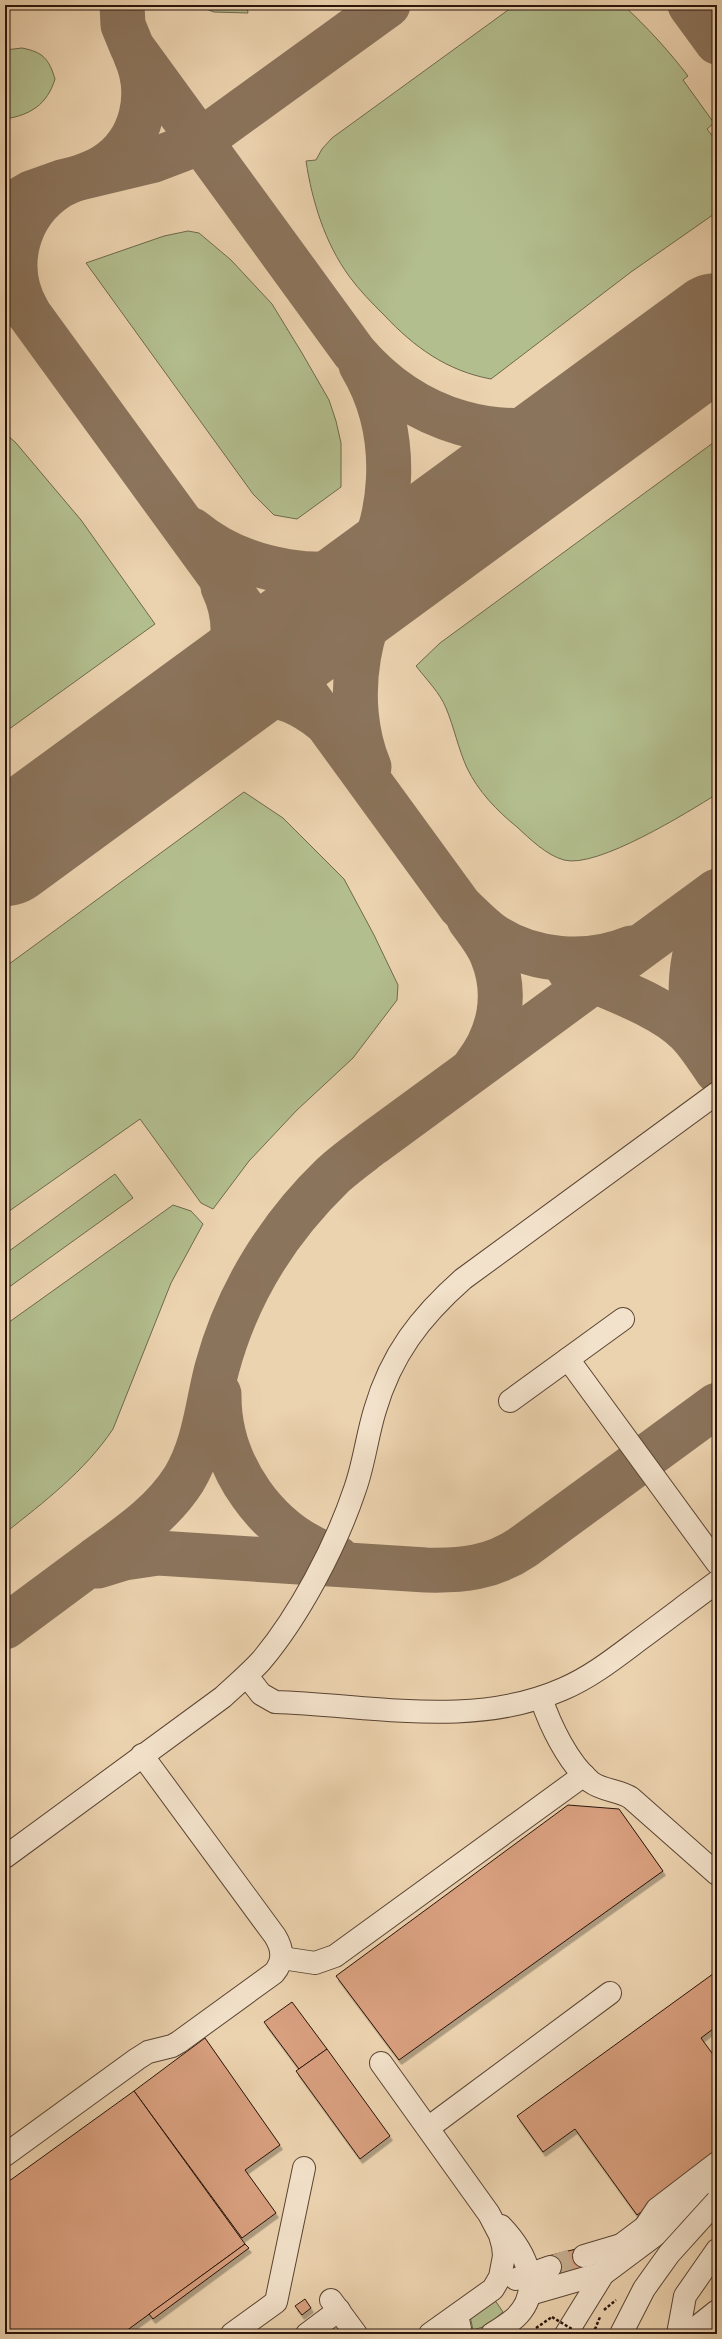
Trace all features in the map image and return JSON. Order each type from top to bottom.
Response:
[{"type":"street","points":[[5,1856],[223,1697],[247,1676],[268,1653],[293,1617],[343,1522],[355,1488],[374,1410],[385,1381],[399,1352],[415,1328],[436,1302],[463,1280],[717,1093]]},
{"type":"street","points":[[510,1401],[623,1319]]},
{"type":"street","points":[[568,1359],[717,1563]]},
{"type":"street","points":[[247,1676],[261,1694],[275,1702],[465,1712],[503,1708],[540,1698],[569,1686],[606,1664],[717,1582]]},
{"type":"street","points":[[540,1698],[553,1732],[584,1775],[599,1786],[623,1793],[631,1798],[717,1874]]},
{"type":"street","points":[[5,2155],[143,2055],[180,2042],[274,1973],[280,1966],[282,1951],[275,1936],[142,1755]]},
{"type":"street","points":[[282,1958],[315,1963],[335,1956],[584,1775]]},
{"type":"street","points":[[428,2128],[610,1994]]},
{"type":"street","points":[[380,2062],[489,2214],[500,2235],[504,2256],[501,2272],[493,2289]]},
{"type":"street","points":[[566,2334],[622,2245],[644,2227],[657,2209],[717,2163]]},
{"type":"street","points":[[232,2334],[276,2302],[304,2168]]},
{"type":"street","points":[[530,2294],[606,2272],[717,2189]]},
{"type":"street","points":[[621,2334],[644,2289],[664,2260],[717,2202]]},
{"type":"street","points":[[489,2214],[509,2234],[523,2254],[540,2270]]},
{"type":"street","points":[[584,2256],[622,2245]]},
{"type":"street","points":[[678,2334],[685,2296],[688,2289],[708,2274],[717,2250]]},
{"type":"street","points":[[445,2331],[493,2289],[540,2270]]},
{"type":"street","points":[[492,2334],[515,2318],[530,2294],[540,2270]]},
{"type":"street","points":[[307,2334],[335,2305],[356,2334]]},
{"type":"street","points":[[689,2334],[717,2311]]},
{"type":"street","points":[[689,2334],[696,2332],[705,2334]]},
{"type":"path","points":[[536,2328],[552,2317],[580,2334]]},
{"type":"path","points":[[593,2334],[599,2323]]},
{"type":"green space","points":[[195,5],[251,5],[247,7],[248,13],[214,12]]},
{"type":"green space","points":[[515,5],[623,5],[649,30],[688,76],[683,80],[714,123],[707,129],[717,142],[717,151],[714,154],[717,159],[717,212],[631,272],[491,379],[460,370],[446,364],[419,347],[395,327],[357,286],[349,276],[326,236],[312,191],[306,161],[316,160],[322,149],[332,138]]},
{"type":"green space","points":[[22,48],[40,54],[50,66],[55,79],[47,96],[36,107],[22,115],[5,119],[5,50]]},
{"type":"green space","points":[[188,231],[199,233],[231,260],[272,304],[329,400],[341,443],[341,487],[297,519],[274,515],[253,494],[86,263],[164,236]]},
{"type":"green space","points":[[5,433],[16,443],[81,520],[155,624],[5,732]]},
{"type":"green space","points":[[717,440],[717,794],[665,825],[619,848],[598,856],[579,860],[564,860],[557,858],[545,851],[533,841],[502,814],[482,793],[467,768],[443,702],[437,692],[416,666],[440,643]]},
{"type":"green space","points":[[244,792],[283,818],[344,879],[374,935],[398,985],[397,1000],[353,1058],[297,1110],[249,1161],[213,1209],[201,1203],[140,1119],[5,1214],[5,967]]},
{"type":"green space","points":[[115,1174],[133,1198],[5,1290],[5,1254]]},
{"type":"green space","points":[[173,1205],[191,1211],[203,1224],[171,1283],[113,1429],[90,1459],[77,1472],[49,1498],[5,1533],[5,1325]]},
{"type":"green space","points":[[492,2296],[503,2312],[486,2326],[473,2330],[470,2316]]},
{"type":"building","points":[[568,1805],[619,1809],[663,1871],[399,2060],[336,1976]]},
{"type":"building","points":[[717,1971],[717,2026],[701,2038],[717,2060],[717,2157],[637,2215],[575,2129],[543,2152],[517,2116]]},
{"type":"building","points":[[292,2002],[327,2049],[299,2069],[264,2022]]},
{"type":"building","points":[[205,2038],[280,2145],[245,2170],[276,2213],[242,2238],[134,2091]]},
{"type":"building","points":[[327,2049],[390,2136],[360,2159],[296,2071]]},
{"type":"building","points":[[134,2091],[245,2244],[122,2334],[5,2334],[5,2184]]},
{"type":"building","points":[[245,2244],[249,2248],[153,2319],[149,2314]]},
{"type":"building","points":[[580,2248],[585,2269],[557,2284],[548,2256]]},
{"type":"building","points":[[305,2299],[311,2308],[302,2315],[295,2306]]},
{"type":"taxiway","points":[[122,5],[123,25],[132,47],[354,352],[378,376],[404,396],[432,412],[461,423],[492,429],[524,430],[557,425],[589,415]]},
{"type":"taxiway","points":[[5,208],[31,193],[62,182],[154,160],[196,144],[388,5]]},
{"type":"taxiway","points":[[690,5],[717,42]]},
{"type":"taxiway","points":[[27,310],[20,294],[16,277],[15,260],[23,227],[32,212],[44,198],[63,184],[105,166],[118,156],[128,144],[136,130],[141,116],[143,100],[143,85],[135,54]]},
{"type":"taxiway","points":[[5,281],[460,906],[492,935],[524,951],[542,956],[578,959],[614,954],[631,948]]},
{"type":"taxiway","points":[[565,436],[637,384],[717,314]]},
{"type":"taxiway","points":[[268,658],[274,650],[314,622],[342,598],[350,589],[366,564],[378,537],[385,508],[388,478],[388,449],[383,419],[374,391],[361,365]]},
{"type":"taxiway","points":[[192,530],[213,545],[236,557],[261,566],[313,574],[340,573],[366,569],[390,561],[407,553],[453,519]]},
{"type":"taxiway","points":[[369,767],[361,742],[356,714],[358,657],[365,629],[376,602],[390,579],[408,559]]},
{"type":"taxiway","points":[[168,727],[203,702],[217,687],[224,674],[229,660],[233,630],[232,615],[223,587]]},
{"type":"taxiway","points":[[191,717],[224,699],[241,695],[258,694],[274,696],[291,701],[307,709],[323,720]]},
{"type":"taxiway","points":[[5,1627],[131,1534],[155,1514],[175,1492],[184,1479],[197,1452],[225,1341],[248,1288],[277,1240],[313,1195],[352,1159],[717,891]]},
{"type":"taxiway","points":[[707,1053],[699,1035],[694,1016],[691,996],[692,976],[700,937],[707,919],[717,902]]},
{"type":"taxiway","points":[[469,919],[490,950],[500,984],[499,1013],[496,1027],[484,1054],[475,1066]]},
{"type":"taxiway","points":[[569,970],[632,997],[663,1013],[688,1032],[717,1071]]},
{"type":"taxiway","points":[[219,1394],[221,1421],[227,1447],[238,1472],[252,1495],[269,1515],[289,1533],[312,1548],[337,1558]]},
{"type":"taxiway","points":[[98,1566],[124,1558],[158,1553],[426,1570],[464,1569],[488,1564],[500,1560],[523,1547],[717,1405]]},
{"type":"runway","points":[[5,850],[717,329]]},
{"type":"tunnel","points":[[550,2267],[584,2256]]}]
